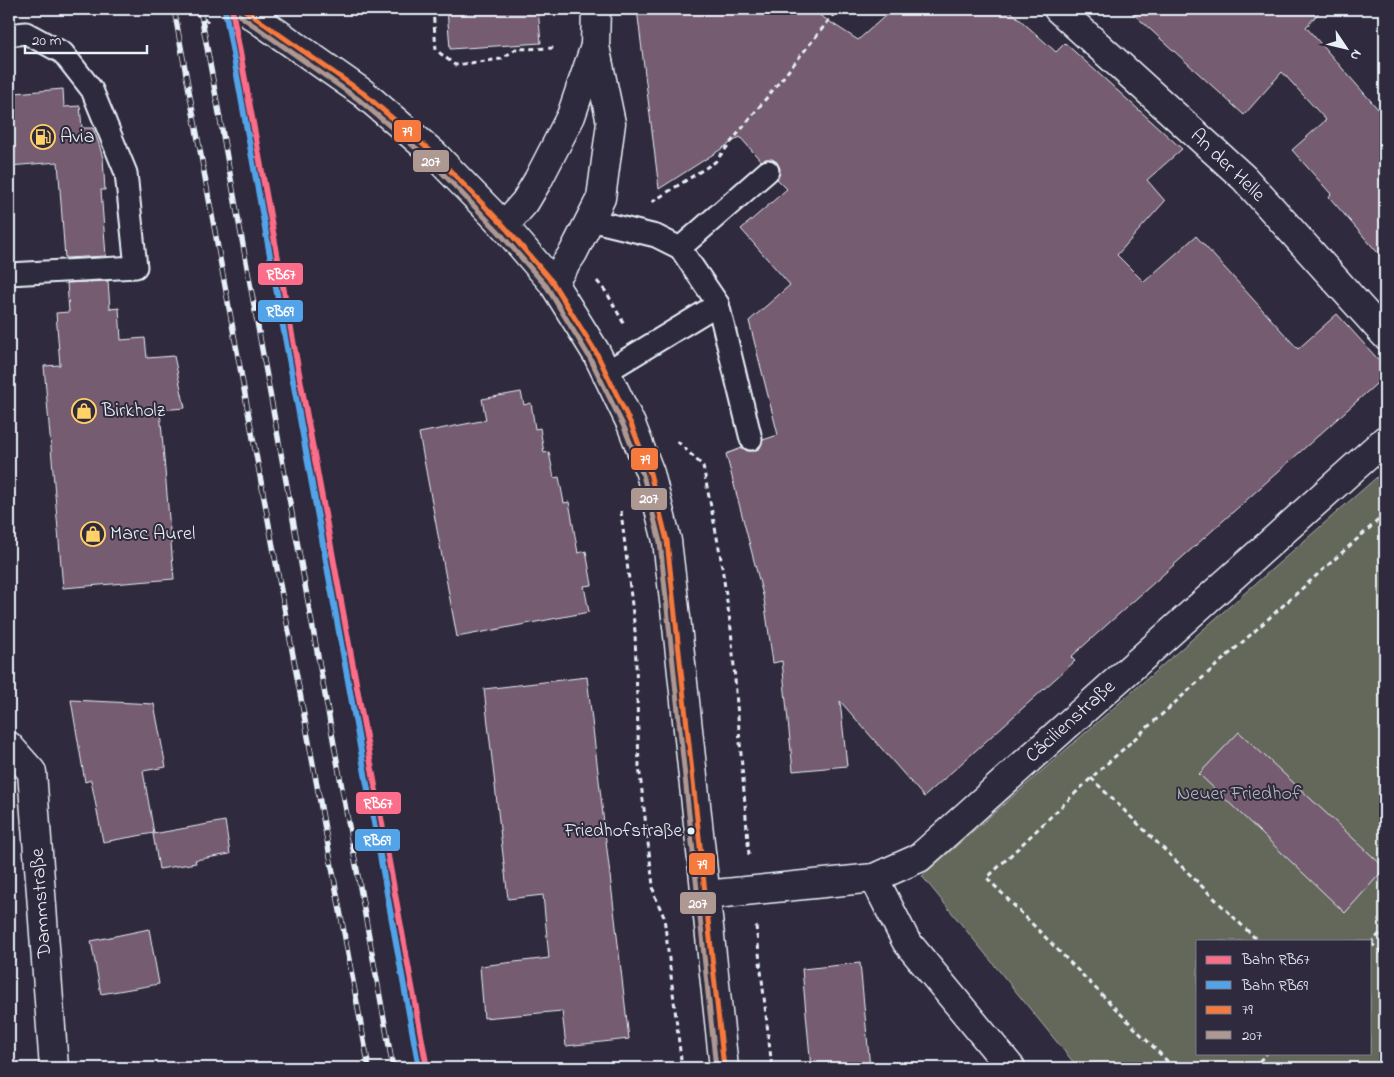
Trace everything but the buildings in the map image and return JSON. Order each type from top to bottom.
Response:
[{"type":"street","points":[[242,9],[363,93],[434,154],[504,226],[553,283],[597,354],[631,424],[650,473],[667,541],[724,1068]]},
{"type":"street","points":[[553,283],[572,253],[601,198],[610,123],[595,46],[596,9]]},
{"type":"street","name":"An der Helle","points":[[1058,9],[1244,178],[1385,335]]},
{"type":"street","points":[[504,226],[525,202],[571,116],[595,46]]},
{"type":"street","name":"Cäcilienstraße","points":[[705,895],[874,878],[919,858],[1385,440]]},
{"type":"street","name":"Dammstraße","points":[[9,746],[32,772],[54,1068]]},
{"type":"street","points":[[874,878],[906,941],[1011,1068]]},
{"type":"lane","points":[[9,35],[26,33],[63,53],[92,90],[126,172],[136,267],[9,274]]},
{"type":"lane","points":[[680,248],[768,171]]},
{"type":"lane","points":[[590,220],[656,236],[680,248],[718,304],[751,439]]},
{"type":"lane","points":[[606,372],[718,304]]},
{"type":"path","points":[[189,9],[213,25]]},
{"type":"path","points":[[433,9],[436,50],[455,65],[501,60],[516,49],[556,48]]},
{"type":"path","points":[[646,205],[715,162],[838,9]]},
{"type":"path","points":[[620,509],[635,631],[640,766],[654,894],[664,917],[682,1068]]},
{"type":"path","points":[[1174,1068],[987,878],[1091,778],[1385,514]]},
{"type":"path","points":[[1091,778],[1257,940]]},
{"type":"path","points":[[756,917],[772,1068]]},
{"type":"path","points":[[1372,942],[1385,928]]},
{"type":"path","points":[[1372,944],[1385,956]]},
{"type":"path","points":[[1253,1068],[1266,1054]]},
{"type":"green space","name":"Neuer Friedhof","points":[[1385,470],[1385,1068],[1078,1068],[922,876]]},
{"type":"railway","points":[[174,9],[369,1068]]},
{"type":"railway","points":[[200,9],[393,1068]]},
{"type":"rail line","name":"RB67","points":[[232,9],[427,1068]]},
{"type":"rail line","name":"RB69","points":[[225,10],[419,1068]]},
{"type":"transit line","name":"79","points":[[243,9],[363,93],[434,154],[504,226],[553,283],[597,354],[631,424],[650,473],[667,541],[724,1068]]},
{"type":"transit line","name":"207","points":[[239,15],[358,99],[429,159],[498,231],[547,287],[590,358],[624,427],[643,475],[660,542],[716,1068]]},
{"type":"place","name":"Avia","points":[[43,137]]},
{"type":"place","name":"Birkholz","points":[[84,411]]},
{"type":"place","name":"Marc Aurel","points":[[93,534]]},
{"type":"place","name":"Friedhofstraße","points":[[691,831]]}]
